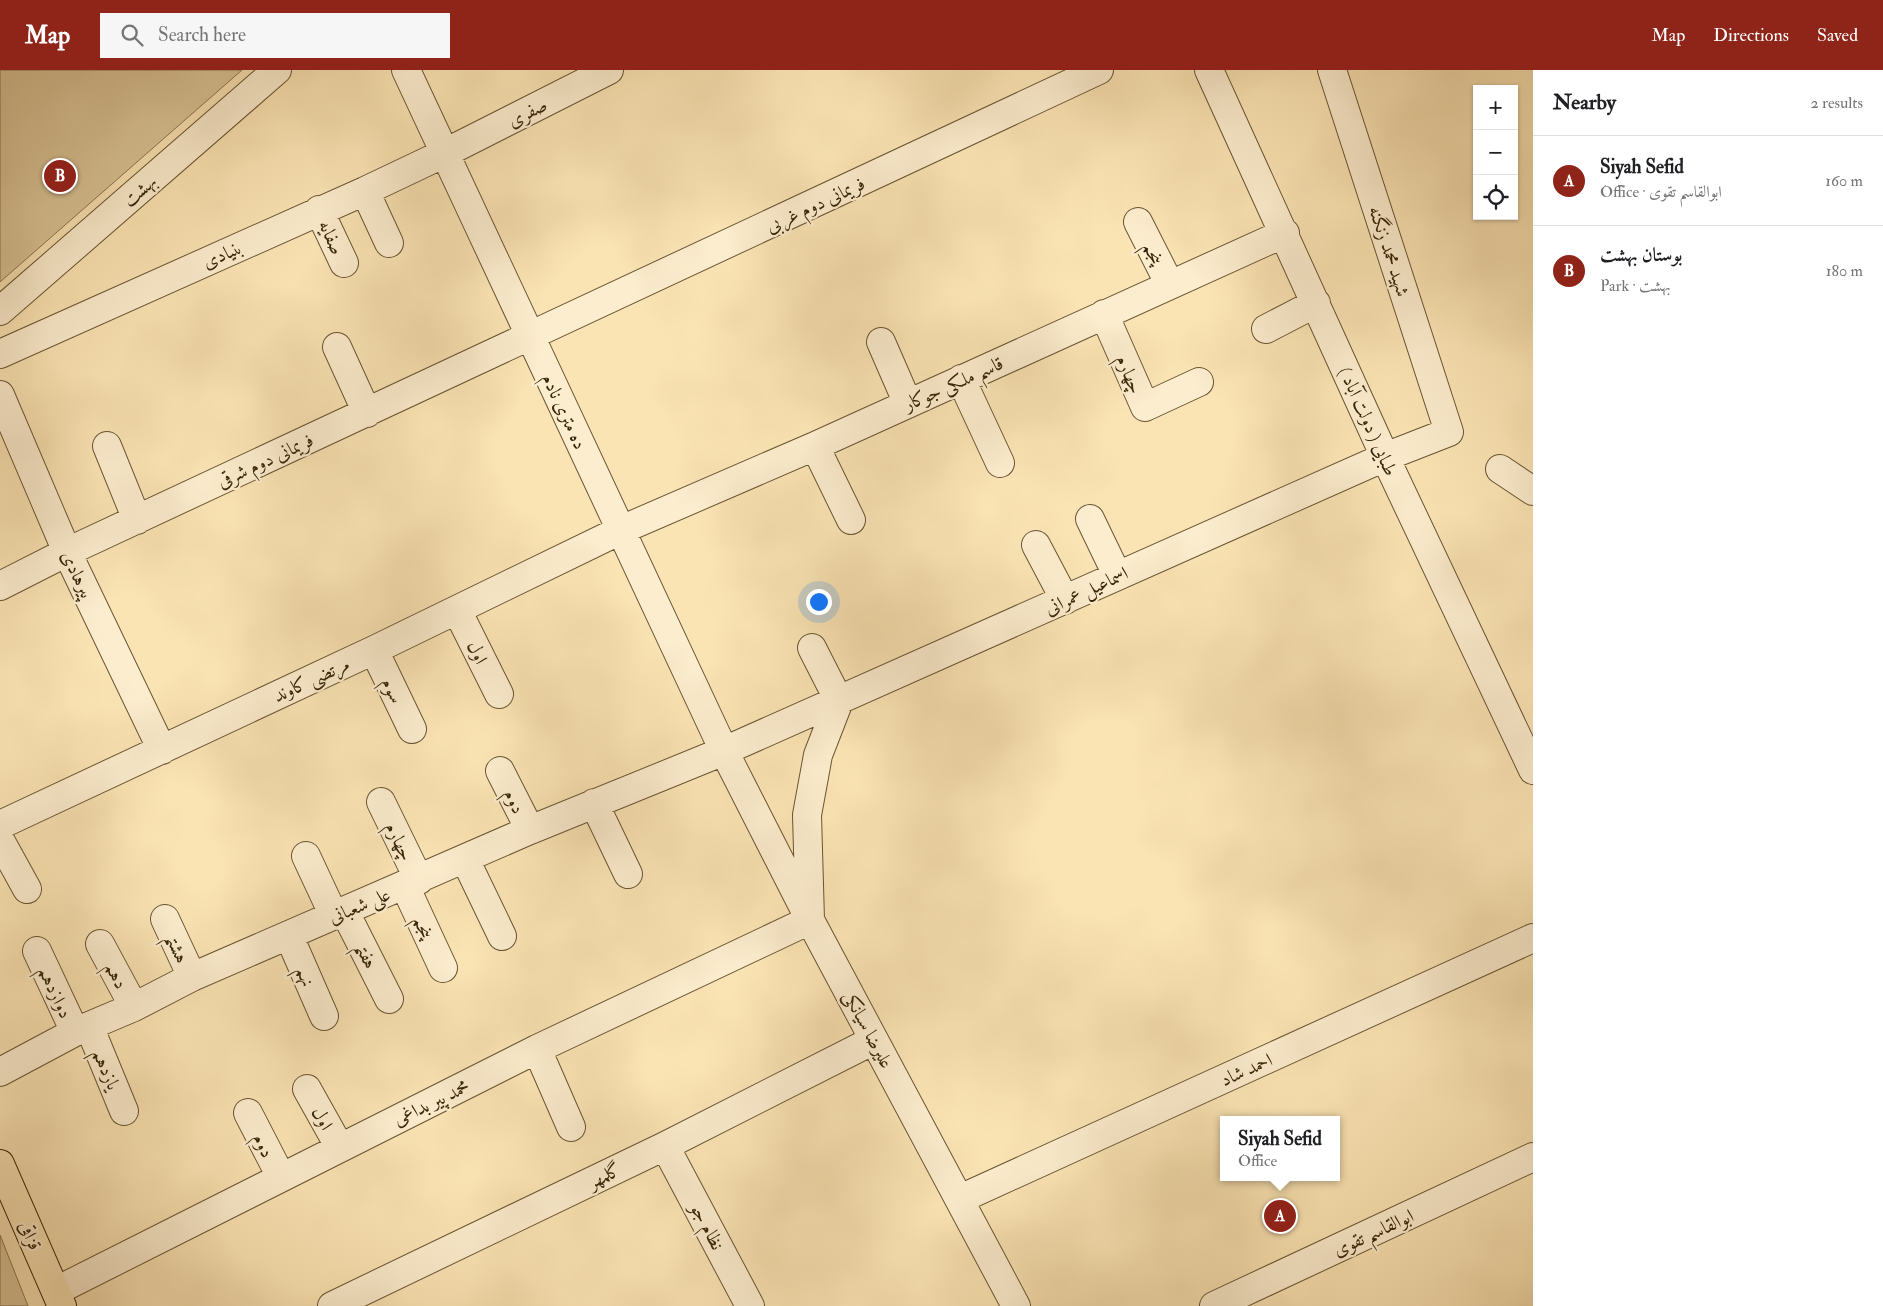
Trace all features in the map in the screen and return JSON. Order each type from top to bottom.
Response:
[{"type":"main road","name":"قزاقی","points":[[0,1164],[59,1298]]},
{"type":"street","name":"بهشت","points":[[0,311],[277,70]]},
{"type":"street","name":"ده متری نادم","points":[[406,70],[724,751]]},
{"type":"street","name":"صفری","points":[[445,153],[610,70]]},
{"type":"street","name":"فریمانی دوم غربی","points":[[530,337],[1099,70]]},
{"type":"street","name":"طبایی ( دولت آباد )","points":[[1210,70],[1385,457],[1530,754]]},
{"type":"street","name":"شهید محمد زنگنه","points":[[1332,70],[1449,432]]},
{"type":"street","name":"بنیادی","points":[[0,354],[365,191],[445,153]]},
{"type":"street","points":[[365,191],[389,243]]},
{"type":"street","name":"صفایه","points":[[319,210],[344,264]]},
{"type":"street","name":"پنجم","points":[[1138,222],[1170,285]]},
{"type":"street","name":"قاسم ملکی جوکار","points":[[621,530],[815,446],[1285,233]]},
{"type":"street","points":[[1266,329],[1316,303]]},
{"type":"street","name":"چهارم","points":[[1104,314],[1145,407],[1199,382]]},
{"type":"street","name":"فریمانی دوم شرقی","points":[[0,586],[67,552],[530,337]]},
{"type":"street","points":[[881,342],[908,404]]},
{"type":"street","points":[[336,346],[367,413]]},
{"type":"street","points":[[961,379],[1000,463]]},
{"type":"street","name":"پیرهادی","points":[[0,395],[67,552],[162,750]]},
{"type":"street","name":"اسماعیل عمرانی","points":[[724,751],[1385,457],[1449,432]]},
{"type":"street","points":[[107,446],[136,520]]},
{"type":"street","points":[[815,446],[851,520]]},
{"type":"street","points":[[1500,469],[1533,491]]},
{"type":"street","points":[[1090,519],[1117,575]]},
{"type":"street","name":"مرتضی کاوند","points":[[0,826],[374,650],[621,530]]},
{"type":"street","points":[[1036,545],[1065,600]]},
{"type":"street","name":"اول","points":[[457,610],[499,694]]},
{"type":"street","points":[[810,920],[807,816],[818,755],[839,701],[812,648]]},
{"type":"street","name":"سوم","points":[[374,650],[412,729]]},
{"type":"street","name":"علی شعبانی","points":[[0,1072],[82,1029],[134,1007],[192,977],[412,883],[530,830],[724,751]]},
{"type":"street","name":"علیرضا سیانکی","points":[[724,751],[810,920],[1016,1306]]},
{"type":"street","name":"دوم","points":[[500,771],[530,830]]},
{"type":"street","name":"چهارم","points":[[381,802],[412,883]]},
{"type":"street","points":[[594,803],[628,874]]},
{"type":"street","points":[[0,840],[26,889]]},
{"type":"street","name":"هفتم","points":[[306,856],[389,999]]},
{"type":"street","points":[[465,859],[502,936]]},
{"type":"street","name":"پنجم","points":[[412,883],[443,968]]},
{"type":"street","name":"هشتم","points":[[165,920],[192,977]]},
{"type":"street","name":"محمد پیر بداغی","points":[[59,1298],[281,1177],[536,1049],[810,920]]},
{"type":"street","name":"نهم","points":[[289,936],[324,1016]]},
{"type":"street","name":"احمد شاد","points":[[960,1199],[1533,938]]},
{"type":"street","name":"دهم","points":[[100,944],[134,1007]]},
{"type":"street","name":"دوازدهم","points":[[37,952],[82,1029]]},
{"type":"street","name":"یازدهم","points":[[82,1029],[124,1111]]},
{"type":"street","name":"گلمهر","points":[[332,1306],[665,1146],[874,1040]]},
{"type":"street","points":[[536,1049],[571,1127]]},
{"type":"street","name":"اول","points":[[307,1089],[340,1148]]},
{"type":"street","name":"دوم","points":[[248,1113],[281,1177]]},
{"type":"street","name":"نظام جو","points":[[665,1146],[750,1306]]},
{"type":"street","name":"ابوالقاسم تقوی","points":[[1214,1306],[1533,1157]]},
{"type":"shaded area","points":[[0,70],[242,70],[0,282]]},
{"type":"shaded area","points":[[0,1235],[4,1245],[28,1306],[0,1306]]},
{"type":"place","name":"بوستان بهشت","points":[[60,176]]},
{"type":"place","name":"Siyah Sefid","points":[[1280,1216]]}]
